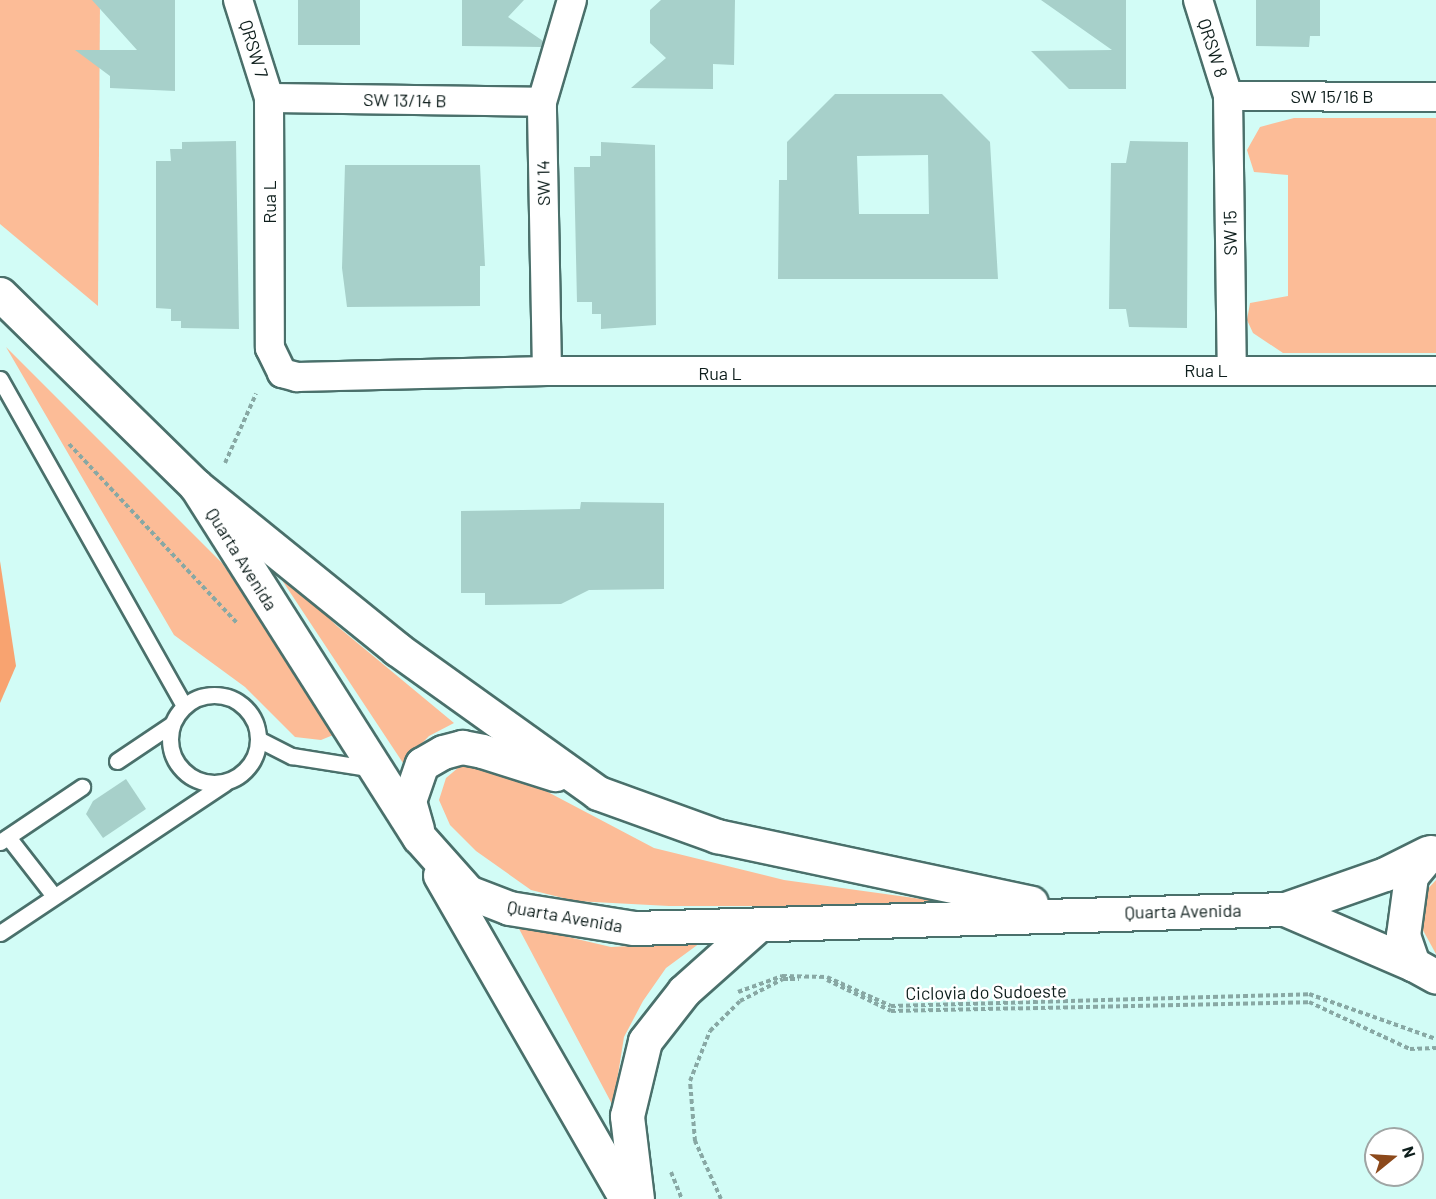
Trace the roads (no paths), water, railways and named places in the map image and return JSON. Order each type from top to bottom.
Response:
[{"type":"main road","name":"Quarta Avenida","points":[[0,294],[196,486],[398,649],[598,793],[717,836],[1081,914]]},
{"type":"main road","name":"Quarta Avenida","points":[[196,486],[374,770],[419,837],[468,892],[509,908],[634,928],[1285,909],[1385,874],[1431,852]]},
{"type":"main road","points":[[598,793],[530,762],[462,747],[422,764],[409,801],[419,837],[626,1199]]},
{"type":"main road","points":[[1425,971],[1403,936],[1411,876],[1431,852]]},
{"type":"main road","name":"Quarta Avenida","points":[[1285,909],[1425,971]]},
{"type":"main road","points":[[637,1199],[627,1116],[645,1041],[684,991],[758,925]]},
{"type":"street","name":"QRSW 7","points":[[238,0],[269,98]]},
{"type":"street","name":"SW 14","points":[[547,371],[542,102],[572,0]]},
{"type":"street","name":"QRSW 8","points":[[1197,0],[1228,96]]},
{"type":"street","name":"SW 15/16 B","points":[[1228,96],[1436,97]]},
{"type":"street","name":"SW 15","points":[[1228,96],[1232,370]]},
{"type":"street","name":"SW 13/14 B","points":[[269,98],[542,102]]},
{"type":"street","name":"Rua L","points":[[269,98],[270,348],[278,369],[297,377],[547,371],[1436,371]]},
{"type":"lane","points":[[0,379],[184,706]]},
{"type":"lane","points":[[0,933],[250,767],[258,740],[253,716],[239,701],[221,694],[201,696],[184,706],[172,724],[117,761]]},
{"type":"lane","points":[[172,724],[173,756],[182,769],[210,784],[226,783]]},
{"type":"lane","points":[[258,740],[292,756],[374,770]]},
{"type":"lane","points":[[54,896],[4,840],[82,787]]}]
